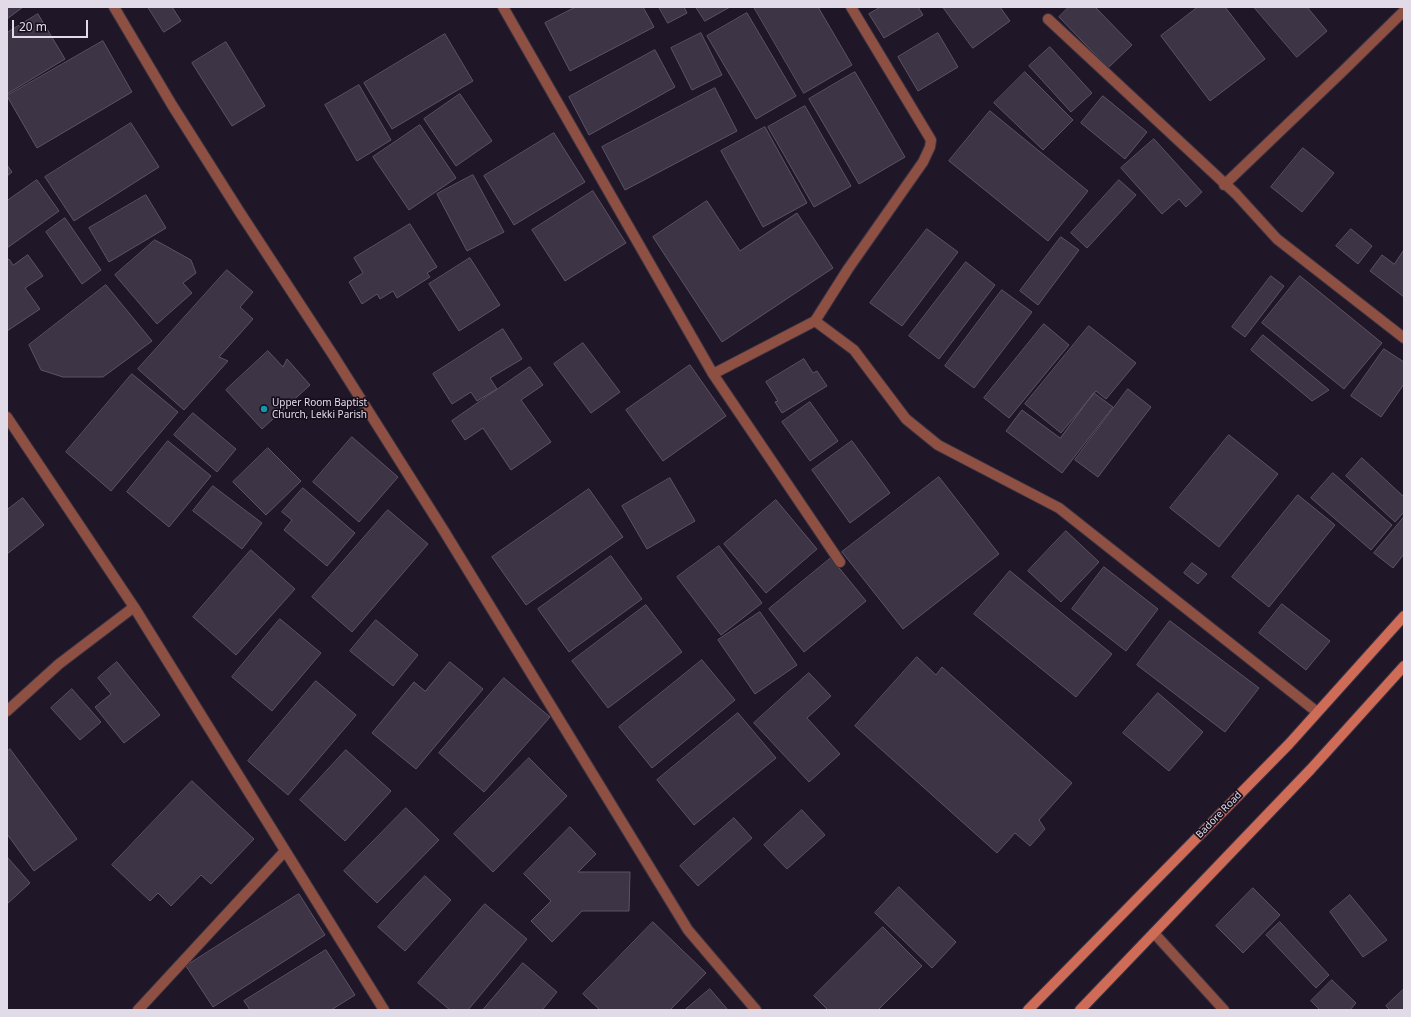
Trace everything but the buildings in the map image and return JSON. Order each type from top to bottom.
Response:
[{"type":"main road","name":"Badore Road","points":[[1028,1010],[1283,750],[1404,616]]},
{"type":"main road","points":[[1080,1010],[1311,769],[1404,666]]},
{"type":"street","points":[[114,7],[176,111],[337,361],[444,531],[688,930],[756,1010]]},
{"type":"street","points":[[503,7],[713,374],[840,562]]},
{"type":"street","points":[[713,374],[815,321],[848,268],[923,162],[930,147],[932,140],[851,7]]},
{"type":"street","points":[[1224,184],[1404,11]]},
{"type":"street","points":[[1048,19],[1236,194],[1277,240],[1404,338]]},
{"type":"street","points":[[815,321],[854,350],[906,419],[938,445],[1059,508],[1317,712]]},
{"type":"street","points":[[7,416],[134,607],[384,1010]]},
{"type":"street","points":[[7,711],[58,664],[134,607]]},
{"type":"street","points":[[138,1010],[285,851]]},
{"type":"street","points":[[1154,933],[1224,1010]]},
{"type":"place","name":"Upper Room Baptist Church, Lekki Parish","points":[[264,409]]}]
